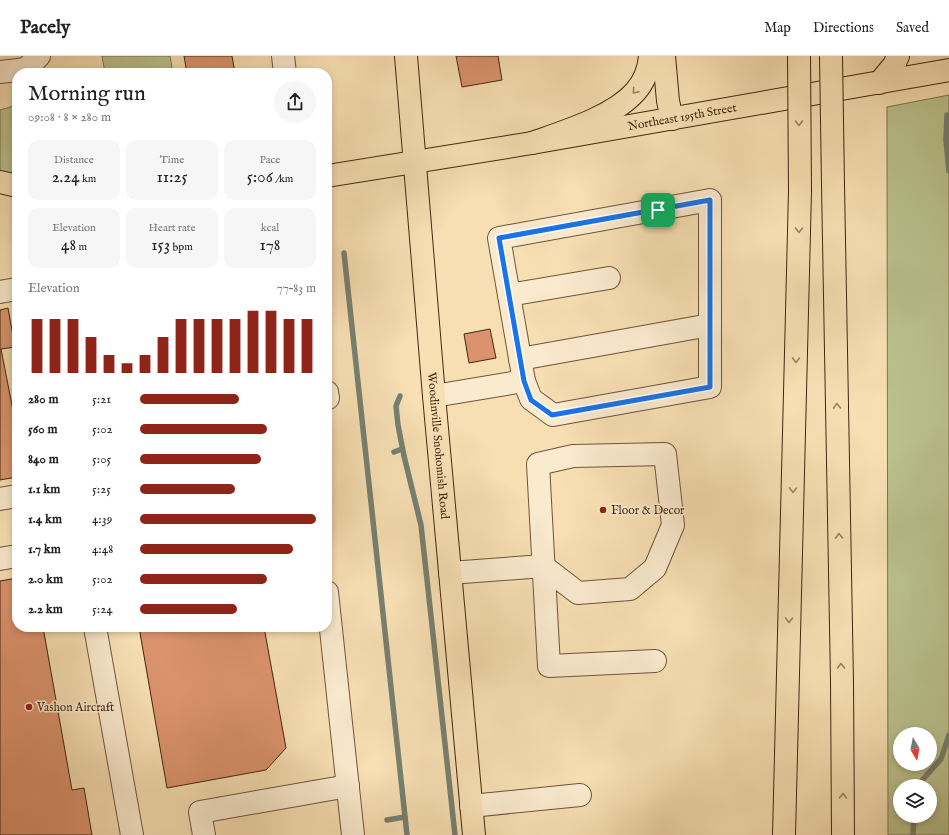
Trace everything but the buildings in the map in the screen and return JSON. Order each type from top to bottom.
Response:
[{"type":"main road","name":"Woodinville Snohomish Road","points":[[406,56],[434,396],[474,835]]},
{"type":"main road","points":[[532,143],[608,112],[624,102],[636,92],[645,78],[650,56]]},
{"type":"main road","points":[[664,56],[668,101],[672,119]]},
{"type":"main road","points":[[784,835],[800,191],[798,56]]},
{"type":"main road","points":[[831,56],[842,674],[843,835]]},
{"type":"main road","points":[[879,83],[894,65],[898,56]]},
{"type":"main road","name":"Northeast 195th Street","points":[[332,175],[532,143],[949,70]]},
{"type":"main road","points":[[0,182],[12,185]]},
{"type":"lane","points":[[27,68],[39,56]]},
{"type":"lane","points":[[283,56],[284,68]]},
{"type":"lane","points":[[0,72],[12,71]]},
{"type":"lane","points":[[710,200],[710,387],[552,415],[531,400],[524,381],[509,295],[499,238],[710,200]]},
{"type":"lane","points":[[509,295],[609,278]]},
{"type":"lane","points":[[0,292],[12,290]]},
{"type":"lane","points":[[520,359],[710,326]]},
{"type":"lane","points":[[434,396],[524,381]]},
{"type":"lane","points":[[450,573],[543,566],[578,593],[630,589],[655,568],[673,525],[665,454],[572,456],[538,464],[543,566],[549,666],[655,661]]},
{"type":"lane","points":[[0,499],[12,497]]},
{"type":"lane","points":[[0,559],[12,557]]},
{"type":"lane","points":[[96,632],[132,835]]},
{"type":"lane","points":[[331,632],[353,835]]},
{"type":"lane","points":[[204,835],[200,812],[348,786]]},
{"type":"lane","points":[[471,806],[580,795]]},
{"type":"green space","points":[[102,56],[170,56],[172,68],[104,68]]},
{"type":"green space","points":[[949,95],[949,835],[888,835],[887,107]]},
{"type":"green space","points":[[12,106],[12,185],[0,182],[0,110]]},
{"type":"waterway","points":[[947,115],[946,140],[949,171]]},
{"type":"waterway","points":[[344,253],[407,835]]},
{"type":"waterway","points":[[400,396],[396,406],[398,425],[421,525],[455,835]]},
{"type":"waterway","points":[[394,452],[402,449]]},
{"type":"waterway","points":[[923,779],[941,759],[949,735]]},
{"type":"waterway","points":[[387,820],[405,817]]},
{"type":"waterway","points":[[913,835],[914,823]]},
{"type":"place","name":"Floor & Decor","points":[[603,510]]},
{"type":"place","name":"Vashon Aircraft","points":[[29,707]]},
{"type":"route","points":[[710,200],[710,387],[552,415],[531,400],[524,381],[499,238],[658,210],[710,200]]}]
